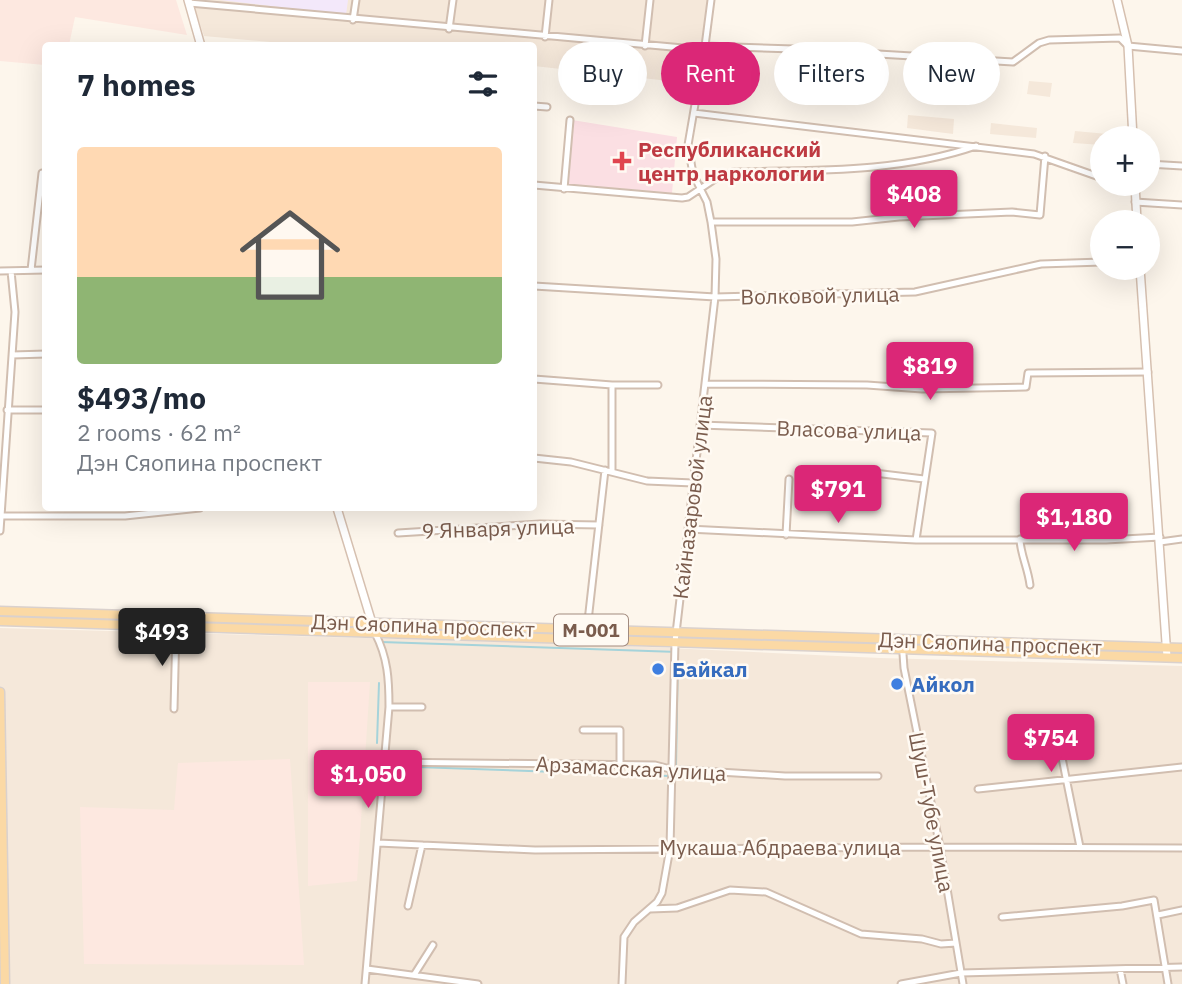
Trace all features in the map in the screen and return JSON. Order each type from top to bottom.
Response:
[{"type":"main road","name":"Дэн Сяопина проспект","points":[[0,611],[675,638],[902,650],[1167,652],[1182,649]]},
{"type":"main road","name":"Дэн Сяопина проспект","points":[[0,621],[176,627],[374,628]]},
{"type":"main road","name":"Дэн Сяопина проспект","points":[[517,632],[587,630],[675,638],[902,640],[1167,652],[1182,658]]},
{"type":"main road","points":[[0,692],[5,984]]},
{"type":"street","points":[[353,20],[356,0]]},
{"type":"street","points":[[449,29],[453,0]]},
{"type":"street","points":[[545,37],[549,0]]},
{"type":"street","points":[[645,42],[650,0]]},
{"type":"street","name":"Кайназаровой улица","points":[[706,42],[710,0]]},
{"type":"street","points":[[1117,0],[1128,46],[1132,126]]},
{"type":"street","points":[[200,42],[189,1],[353,20],[601,42]]},
{"type":"street","points":[[760,49],[1013,62],[1039,43],[1049,40],[1120,38],[1128,46],[1182,51]]},
{"type":"street","name":"Кайназаровой улица","points":[[622,984],[624,937],[634,922],[657,902],[663,893],[670,848],[675,638],[715,297],[716,260],[711,222],[707,202],[689,160],[688,145],[695,105]]},
{"type":"street","points":[[537,106],[547,107]]},
{"type":"street","points":[[694,113],[1045,156],[1090,173]]},
{"type":"street","points":[[564,189],[570,120]]},
{"type":"street","points":[[537,185],[682,198],[733,172],[885,167],[923,161],[976,146]]},
{"type":"street","points":[[711,222],[852,222],[1012,212],[1040,215],[1045,156]]},
{"type":"street","points":[[1160,165],[1182,166]]},
{"type":"street","points":[[31,270],[42,189]]},
{"type":"street","points":[[1135,196],[1136,210]]},
{"type":"street","points":[[1135,202],[1182,205]]},
{"type":"street","name":"Волковой улица","points":[[537,286],[715,297],[915,292],[1041,264],[1090,262]]},
{"type":"street","points":[[0,271],[42,270]]},
{"type":"street","points":[[0,531],[15,312],[10,271]]},
{"type":"street","points":[[1141,280],[1167,652]]},
{"type":"street","points":[[12,355],[42,354]]},
{"type":"street","points":[[705,384],[876,385],[922,389],[1026,387],[1028,373],[1148,372]]},
{"type":"street","points":[[537,379],[612,386],[659,385]]},
{"type":"street","points":[[612,386],[612,472]]},
{"type":"street","points":[[7,410],[42,410]]},
{"type":"street","name":"Власова улица","points":[[700,425],[932,433],[915,540]]},
{"type":"street","points":[[537,458],[572,462],[646,481],[693,483]]},
{"type":"street","points":[[587,630],[605,470]]},
{"type":"street","points":[[866,472],[924,479]]},
{"type":"street","points":[[786,535],[789,479]]},
{"type":"street","points":[[1,516],[125,516],[172,511]]},
{"type":"street","points":[[338,511],[383,649],[389,676],[385,762],[366,984]]},
{"type":"street","name":"9 Января улица","points":[[398,533],[540,524],[599,525]]},
{"type":"street","points":[[688,529],[915,540],[1182,539]]},
{"type":"street","points":[[1020,539],[1020,550],[1027,564],[1030,584]]},
{"type":"street","points":[[174,709],[176,627]]},
{"type":"street","name":"Шуш-Тубе улица","points":[[902,640],[963,984]]},
{"type":"street","points":[[389,707],[422,707]]},
{"type":"street","points":[[583,730],[620,730],[621,765]]},
{"type":"street","points":[[1077,734],[1062,734],[1058,738],[1080,847]]},
{"type":"street","name":"Арзамасская улица","points":[[385,762],[655,765],[670,769],[785,776],[877,776]]},
{"type":"street","points":[[978,789],[1182,767]]},
{"type":"street","name":"Мукаша Абдраева улица","points":[[378,843],[536,850],[940,846],[1182,848]]},
{"type":"street","points":[[408,906],[422,845]]},
{"type":"street","points":[[649,909],[677,908],[730,890],[766,892],[861,934],[956,943]]},
{"type":"street","points":[[1002,917],[1122,906],[1154,900],[1168,984]]},
{"type":"street","points":[[1158,915],[1182,910]]},
{"type":"street","points":[[414,975],[433,945]]},
{"type":"street","points":[[901,984],[961,973],[1182,967]]},
{"type":"street","points":[[367,969],[478,984]]},
{"type":"street","points":[[1120,970],[1123,984]]},
{"type":"shaded area","points":[[0,0],[176,0],[187,35],[75,17],[70,42],[42,42],[42,65],[0,61]]},
{"type":"shaded area","points":[[192,0],[707,0],[702,42],[661,42],[661,80],[647,79],[647,42],[558,42],[558,69],[537,66],[537,42],[270,42],[204,36]]},
{"type":"shaded area","points":[[220,0],[348,0],[346,15]]},
{"type":"shaded area","points":[[1029,81],[1052,83],[1050,97],[1027,94]]},
{"type":"shaded area","points":[[908,115],[954,119],[953,134],[907,128]]},
{"type":"shaded area","name":"Республиканский центр наркологии","points":[[572,120],[677,137],[672,193],[566,184]]},
{"type":"shaded area","points":[[991,123],[1037,128],[1036,138],[990,134]]},
{"type":"shaded area","points":[[1075,131],[1090,132],[1090,144],[1073,143]]},
{"type":"shaded area","points":[[0,628],[586,644],[880,658],[1182,666],[1182,984],[0,984]]},
{"type":"shaded area","points":[[308,682],[370,682],[357,881],[308,886]]},
{"type":"shaded area","points":[[290,759],[304,965],[84,964],[80,807],[174,810],[178,763]]},
{"type":"waterway","points":[[381,642],[678,652],[676,766]]},
{"type":"waterway","points":[[377,743],[379,683]]},
{"type":"waterway","points":[[376,754],[375,766],[380,766]]},
{"type":"waterway","points":[[388,766],[670,776]]},
{"type":"place","name":"Республиканский центр наркологии","points":[[622,161]]},
{"type":"place","name":"Байкал","points":[[658,669]]},
{"type":"place","name":"Айкол","points":[[897,684]]}]
